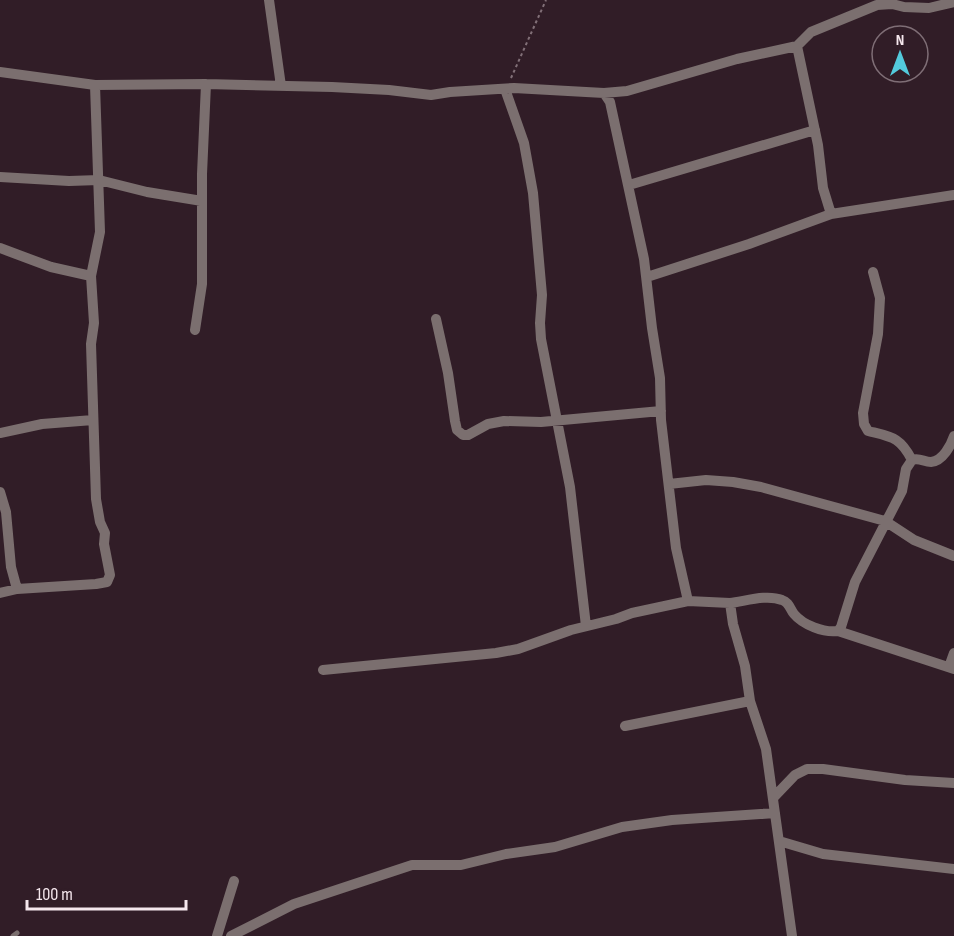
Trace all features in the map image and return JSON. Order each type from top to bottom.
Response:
[{"type":"street","points":[[269,0],[281,86]]},
{"type":"street","points":[[0,72],[95,85],[281,86],[389,90],[431,95],[505,89],[627,92],[736,59],[797,46],[811,32],[878,5],[892,4],[929,8],[954,2]]},
{"type":"street","points":[[797,46],[815,130],[823,188],[831,214]]},
{"type":"street","points":[[195,330],[202,284],[206,84]]},
{"type":"street","points":[[0,593],[17,589],[107,582],[110,575],[104,544],[105,533],[100,522],[96,499],[93,420],[91,344],[94,314],[91,276],[99,232],[95,85]]},
{"type":"street","points":[[505,89],[524,143],[533,193],[542,295],[540,323],[570,487],[586,626]]},
{"type":"street","points":[[604,93],[610,102],[646,277],[660,378],[661,411],[676,549],[688,600]]},
{"type":"street","points":[[629,186],[815,130]]},
{"type":"street","points":[[0,177],[69,181],[99,180],[147,192],[202,201]]},
{"type":"street","points":[[646,277],[749,244],[831,214],[954,195]]},
{"type":"street","points":[[0,248],[51,267],[91,276]]},
{"type":"street","points":[[873,273],[880,298],[878,334],[863,413],[864,424],[868,430],[893,437],[904,445],[912,460]]},
{"type":"street","points":[[436,319],[448,373],[455,421],[458,430],[463,435],[468,435],[488,423],[558,420],[661,411]]},
{"type":"street","points":[[0,433],[42,424],[93,420]]},
{"type":"street","points":[[838,631],[855,582],[902,491],[906,469],[912,460],[932,462],[949,454],[954,436]]},
{"type":"street","points":[[669,484],[706,480],[761,487],[885,521],[914,540],[954,556]]},
{"type":"street","points":[[0,492],[6,512],[11,567],[17,589]]},
{"type":"street","points":[[322,670],[518,649],[586,626],[688,600],[730,603],[752,599],[781,599],[787,602],[793,613],[803,622],[829,631],[838,631],[952,668],[954,653]]},
{"type":"street","points":[[730,603],[733,624],[745,666],[750,701],[766,749],[792,936]]},
{"type":"street","points":[[625,726],[750,701]]},
{"type":"street","points":[[773,798],[795,775],[807,769],[954,783]]},
{"type":"street","points":[[231,936],[294,904],[412,866],[461,865],[507,854],[555,847],[622,827],[672,820],[775,813]]},
{"type":"street","points":[[779,841],[823,854],[954,869]]},
{"type":"street","points":[[217,936],[234,881]]},
{"type":"path","points":[[505,89],[546,0]]}]
